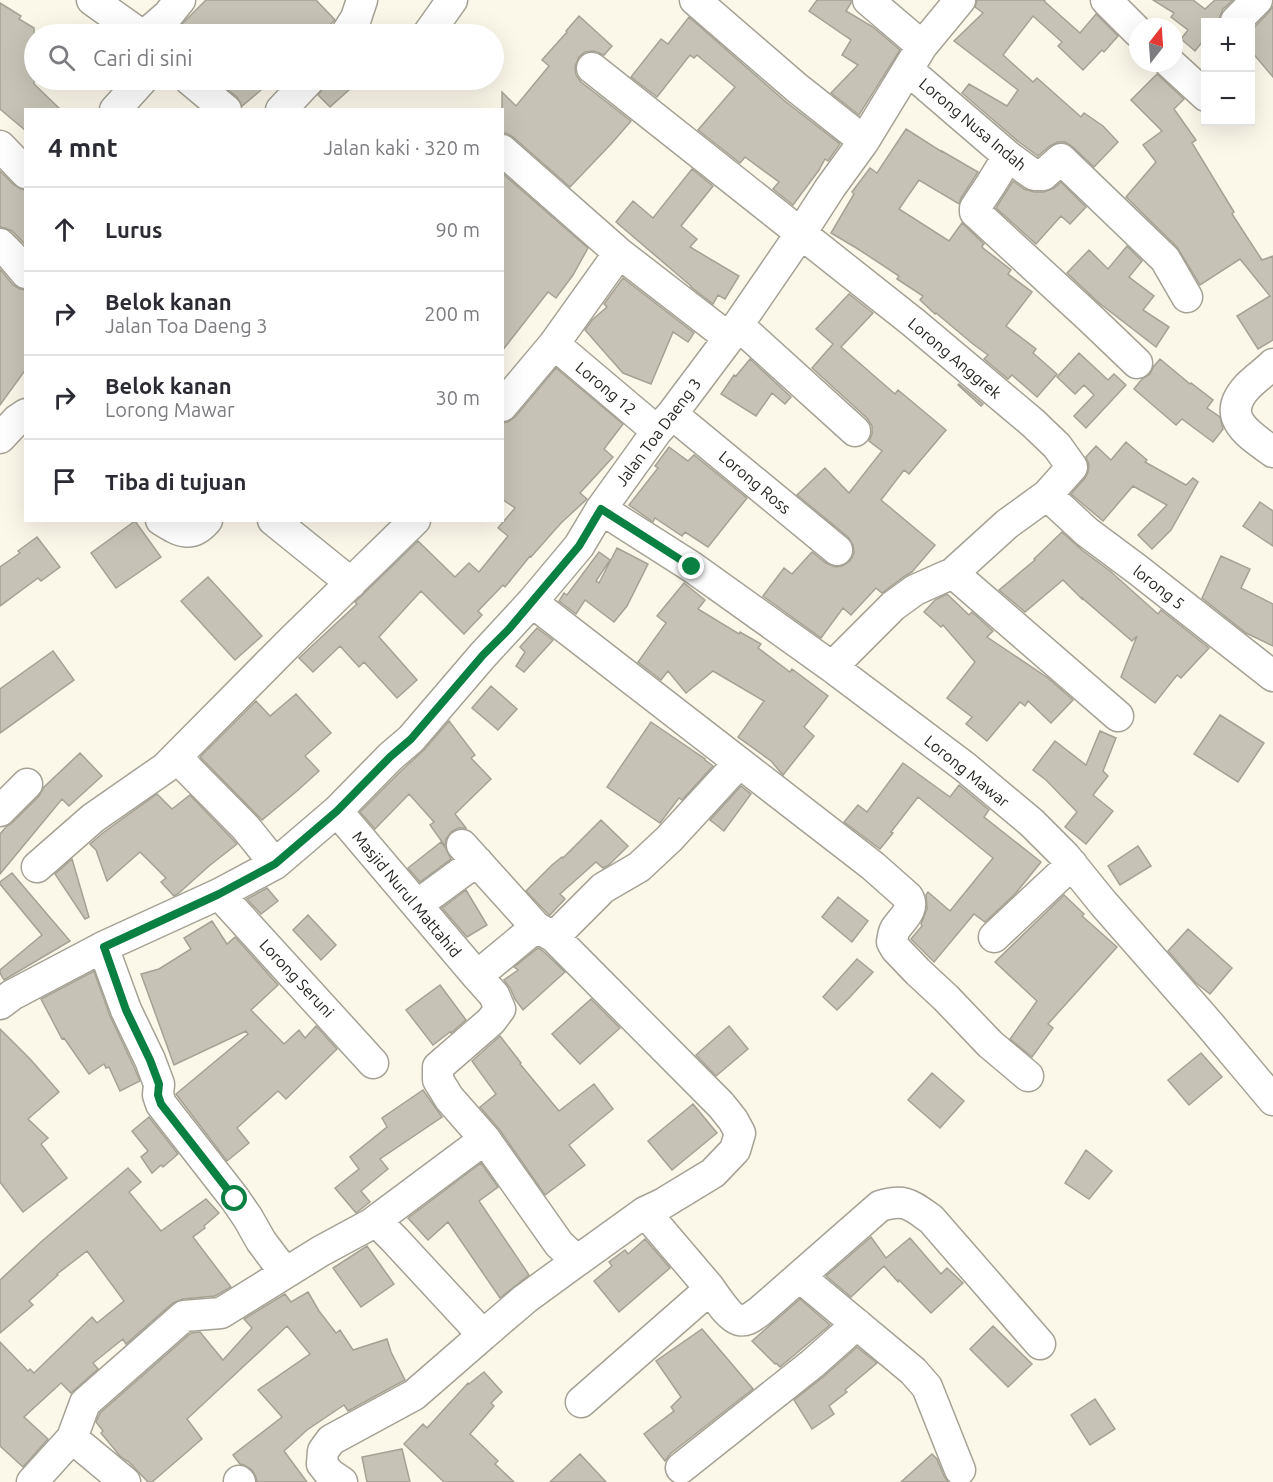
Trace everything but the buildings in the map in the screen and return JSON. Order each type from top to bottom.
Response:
[{"type":"street","points":[[92,0],[126,24]]},
{"type":"street","points":[[158,24],[180,0]]},
{"type":"street","points":[[352,24],[362,0]]},
{"type":"street","points":[[435,24],[452,0]]},
{"type":"street","points":[[695,0],[797,88],[864,141]]},
{"type":"street","name":"Lorong Nusa Indah","points":[[868,0],[915,58],[1008,156],[1034,175],[1043,175],[1061,159],[1165,259],[1187,297]]},
{"type":"street","name":"Jalan Toa Daeng 3","points":[[0,1004],[12,995],[104,947],[219,894],[275,864],[337,811],[411,739],[579,546],[601,509],[733,332],[864,141],[915,58],[960,0]]},
{"type":"street","points":[[1106,0],[1129,23]]},
{"type":"street","points":[[1239,18],[1257,0]]},
{"type":"street","points":[[592,68],[801,234]]},
{"type":"street","points":[[1180,72],[1201,91]]},
{"type":"street","points":[[117,108],[133,90]]},
{"type":"street","points":[[202,90],[224,108]]},
{"type":"street","points":[[283,108],[300,90]]},
{"type":"street","points":[[0,147],[24,171]]},
{"type":"street","points":[[504,152],[619,253],[733,332],[855,431]]},
{"type":"street","points":[[1008,156],[975,208],[975,212],[1137,363]]},
{"type":"street","name":"Lorong Anggrek","points":[[801,234],[914,323],[1057,446],[1072,467],[1047,495]]},
{"type":"street","points":[[0,244],[24,271]]},
{"type":"street","points":[[504,404],[554,345],[619,253]]},
{"type":"street","name":"Lorong 12","points":[[554,345],[665,422]]},
{"type":"street","points":[[1273,364],[1248,387],[1235,410],[1236,417],[1244,429],[1273,452]]},
{"type":"street","points":[[0,438],[16,420],[24,415]]},
{"type":"street","name":"Lorong Ross","points":[[665,422],[837,550]]},
{"type":"street","points":[[832,667],[893,606],[915,590],[952,573],[1007,524],[1047,495]]},
{"type":"street","name":"lorong 5","points":[[1047,495],[1087,532],[1273,676]]},
{"type":"street","name":"Lorong Mawar","points":[[601,509],[692,567],[832,667],[965,767],[1032,823],[1072,864],[1273,1100]]},
{"type":"street","points":[[164,522],[186,532],[193,531],[205,522]]},
{"type":"street","points":[[275,522],[351,583]]},
{"type":"street","points":[[37,867],[93,818],[176,758],[413,522]]},
{"type":"street","points":[[952,573],[1118,716]]},
{"type":"street","points":[[532,602],[873,866],[908,897],[910,906],[892,939],[896,950],[990,1044],[1028,1076]]},
{"type":"street","points":[[176,758],[246,828],[275,864]]},
{"type":"street","points":[[477,976],[545,932],[603,888],[639,867],[669,839],[739,762]]},
{"type":"street","points":[[0,811],[27,784]]},
{"type":"street","name":"Masjid Nurul Mattahid","points":[[337,811],[494,994],[500,1009],[491,1021],[438,1067],[438,1080],[449,1098],[485,1139]]},
{"type":"street","points":[[342,1482],[330,1474],[322,1464],[323,1451],[331,1440],[414,1395],[525,1299],[645,1212],[663,1204],[713,1173],[735,1150],[740,1133],[721,1105],[545,932],[469,853],[417,905]]},
{"type":"street","points":[[994,937],[1072,864]]},
{"type":"street","name":"Lorong Seruni","points":[[219,894],[374,1064]]},
{"type":"street","points":[[104,947],[126,1010],[159,1084],[158,1095],[161,1104],[235,1199],[261,1241],[287,1272]]},
{"type":"street","points":[[32,1482],[72,1438],[85,1403],[184,1316],[221,1313],[321,1251],[371,1224],[485,1139],[559,1244],[577,1262]]},
{"type":"street","points":[[645,1212],[724,1307],[734,1318],[741,1321],[749,1320],[880,1206],[894,1202],[909,1204],[931,1219],[1040,1344]]},
{"type":"street","points":[[371,1224],[381,1226],[483,1335]]},
{"type":"street","points":[[800,1277],[913,1371],[927,1387],[960,1470]]},
{"type":"street","points":[[581,1402],[710,1289]]},
{"type":"street","points":[[681,1468],[812,1364],[856,1324]]},
{"type":"street","points":[[72,1438],[125,1482]]},
{"type":"route","points":[[235,1199],[161,1104],[158,1095],[159,1084],[126,1010],[104,947],[219,894],[275,864],[337,811],[411,739],[483,655],[509,629],[579,546],[601,509],[692,567]]}]
